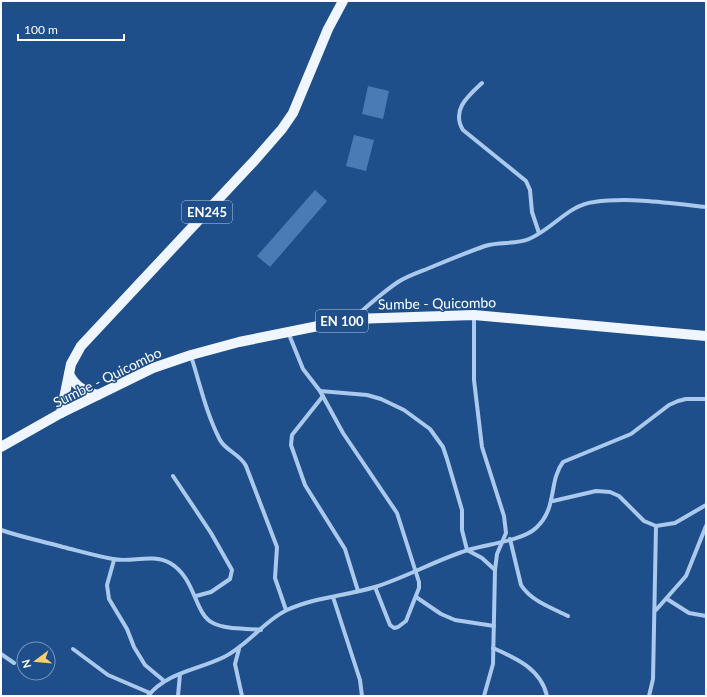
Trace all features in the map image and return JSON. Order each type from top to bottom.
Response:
[{"type":"main road","name":"EN245","points":[[61,414],[69,374],[75,356],[81,346],[282,130],[293,113],[328,29],[343,1]]},
{"type":"main road","name":"Sumbe - Quicombo","points":[[1,447],[61,414],[153,368],[191,355],[288,332],[353,319],[474,315],[706,336]]},
{"type":"main road","points":[[69,374],[74,383],[81,389],[98,395]]},
{"type":"street","points":[[482,83],[466,97],[459,111],[458,122],[463,130],[526,181],[530,190],[532,212],[539,233]]},
{"type":"street","points":[[353,319],[379,296],[406,278],[486,246],[516,243],[539,233],[575,208],[593,202],[658,202],[706,207]]},
{"type":"street","points":[[474,315],[474,380],[482,447],[504,516],[506,533],[497,554],[495,570],[493,664],[484,696]]},
{"type":"street","points":[[288,332],[300,364],[320,391],[343,433],[397,513],[419,582],[416,597],[406,621],[398,627],[394,628],[390,626],[387,621],[375,587]]},
{"type":"street","points":[[191,355],[201,384],[203,397],[220,440],[225,447],[244,460],[277,547],[275,578],[286,610]]},
{"type":"street","points":[[320,391],[367,395],[380,399],[404,410],[430,429],[443,447],[447,459],[462,510],[462,530],[467,550],[482,558],[495,570]]},
{"type":"street","points":[[323,396],[292,435],[291,445],[305,485],[345,549],[358,591]]},
{"type":"street","points":[[73,649],[108,675],[149,694],[163,680],[211,663],[239,648],[286,610],[311,601],[375,587],[467,550],[526,534],[536,528],[543,520],[553,501],[555,477],[563,462],[631,434],[669,405],[678,401],[686,399],[706,399]]},
{"type":"street","points":[[172,476],[211,533],[232,570],[230,579],[211,592],[196,596]]},
{"type":"street","points":[[553,501],[596,491],[610,492],[623,500],[644,521],[656,526],[675,523],[706,505]]},
{"type":"street","points":[[649,696],[653,680],[656,526]]},
{"type":"street","points":[[655,610],[667,599],[686,576],[706,526]]},
{"type":"street","points":[[1,530],[114,560],[156,559],[169,562],[181,571],[187,578],[196,596],[200,610],[205,618],[212,623],[223,627],[261,630]]},
{"type":"street","points":[[510,538],[521,585],[524,591],[530,596],[568,616]]},
{"type":"street","points":[[114,560],[106,585],[109,599],[127,629],[134,647],[145,665],[163,680]]},
{"type":"street","points":[[333,597],[360,680],[362,696]]},
{"type":"street","points":[[416,597],[455,620],[494,626]]},
{"type":"street","points":[[667,599],[688,613],[706,616]]},
{"type":"street","points":[[239,648],[235,664],[242,696]]},
{"type":"street","points":[[493,648],[518,658],[533,670],[546,690],[547,696]]},
{"type":"street","points":[[1,654],[14,663]]},
{"type":"street","points":[[178,696],[180,674]]},
{"type":"building","points":[[368,86],[389,91],[383,119],[362,114]]},
{"type":"building","points":[[354,135],[374,140],[366,171],[346,166]]},
{"type":"building","points":[[315,190],[327,201],[270,267],[257,256]]}]
